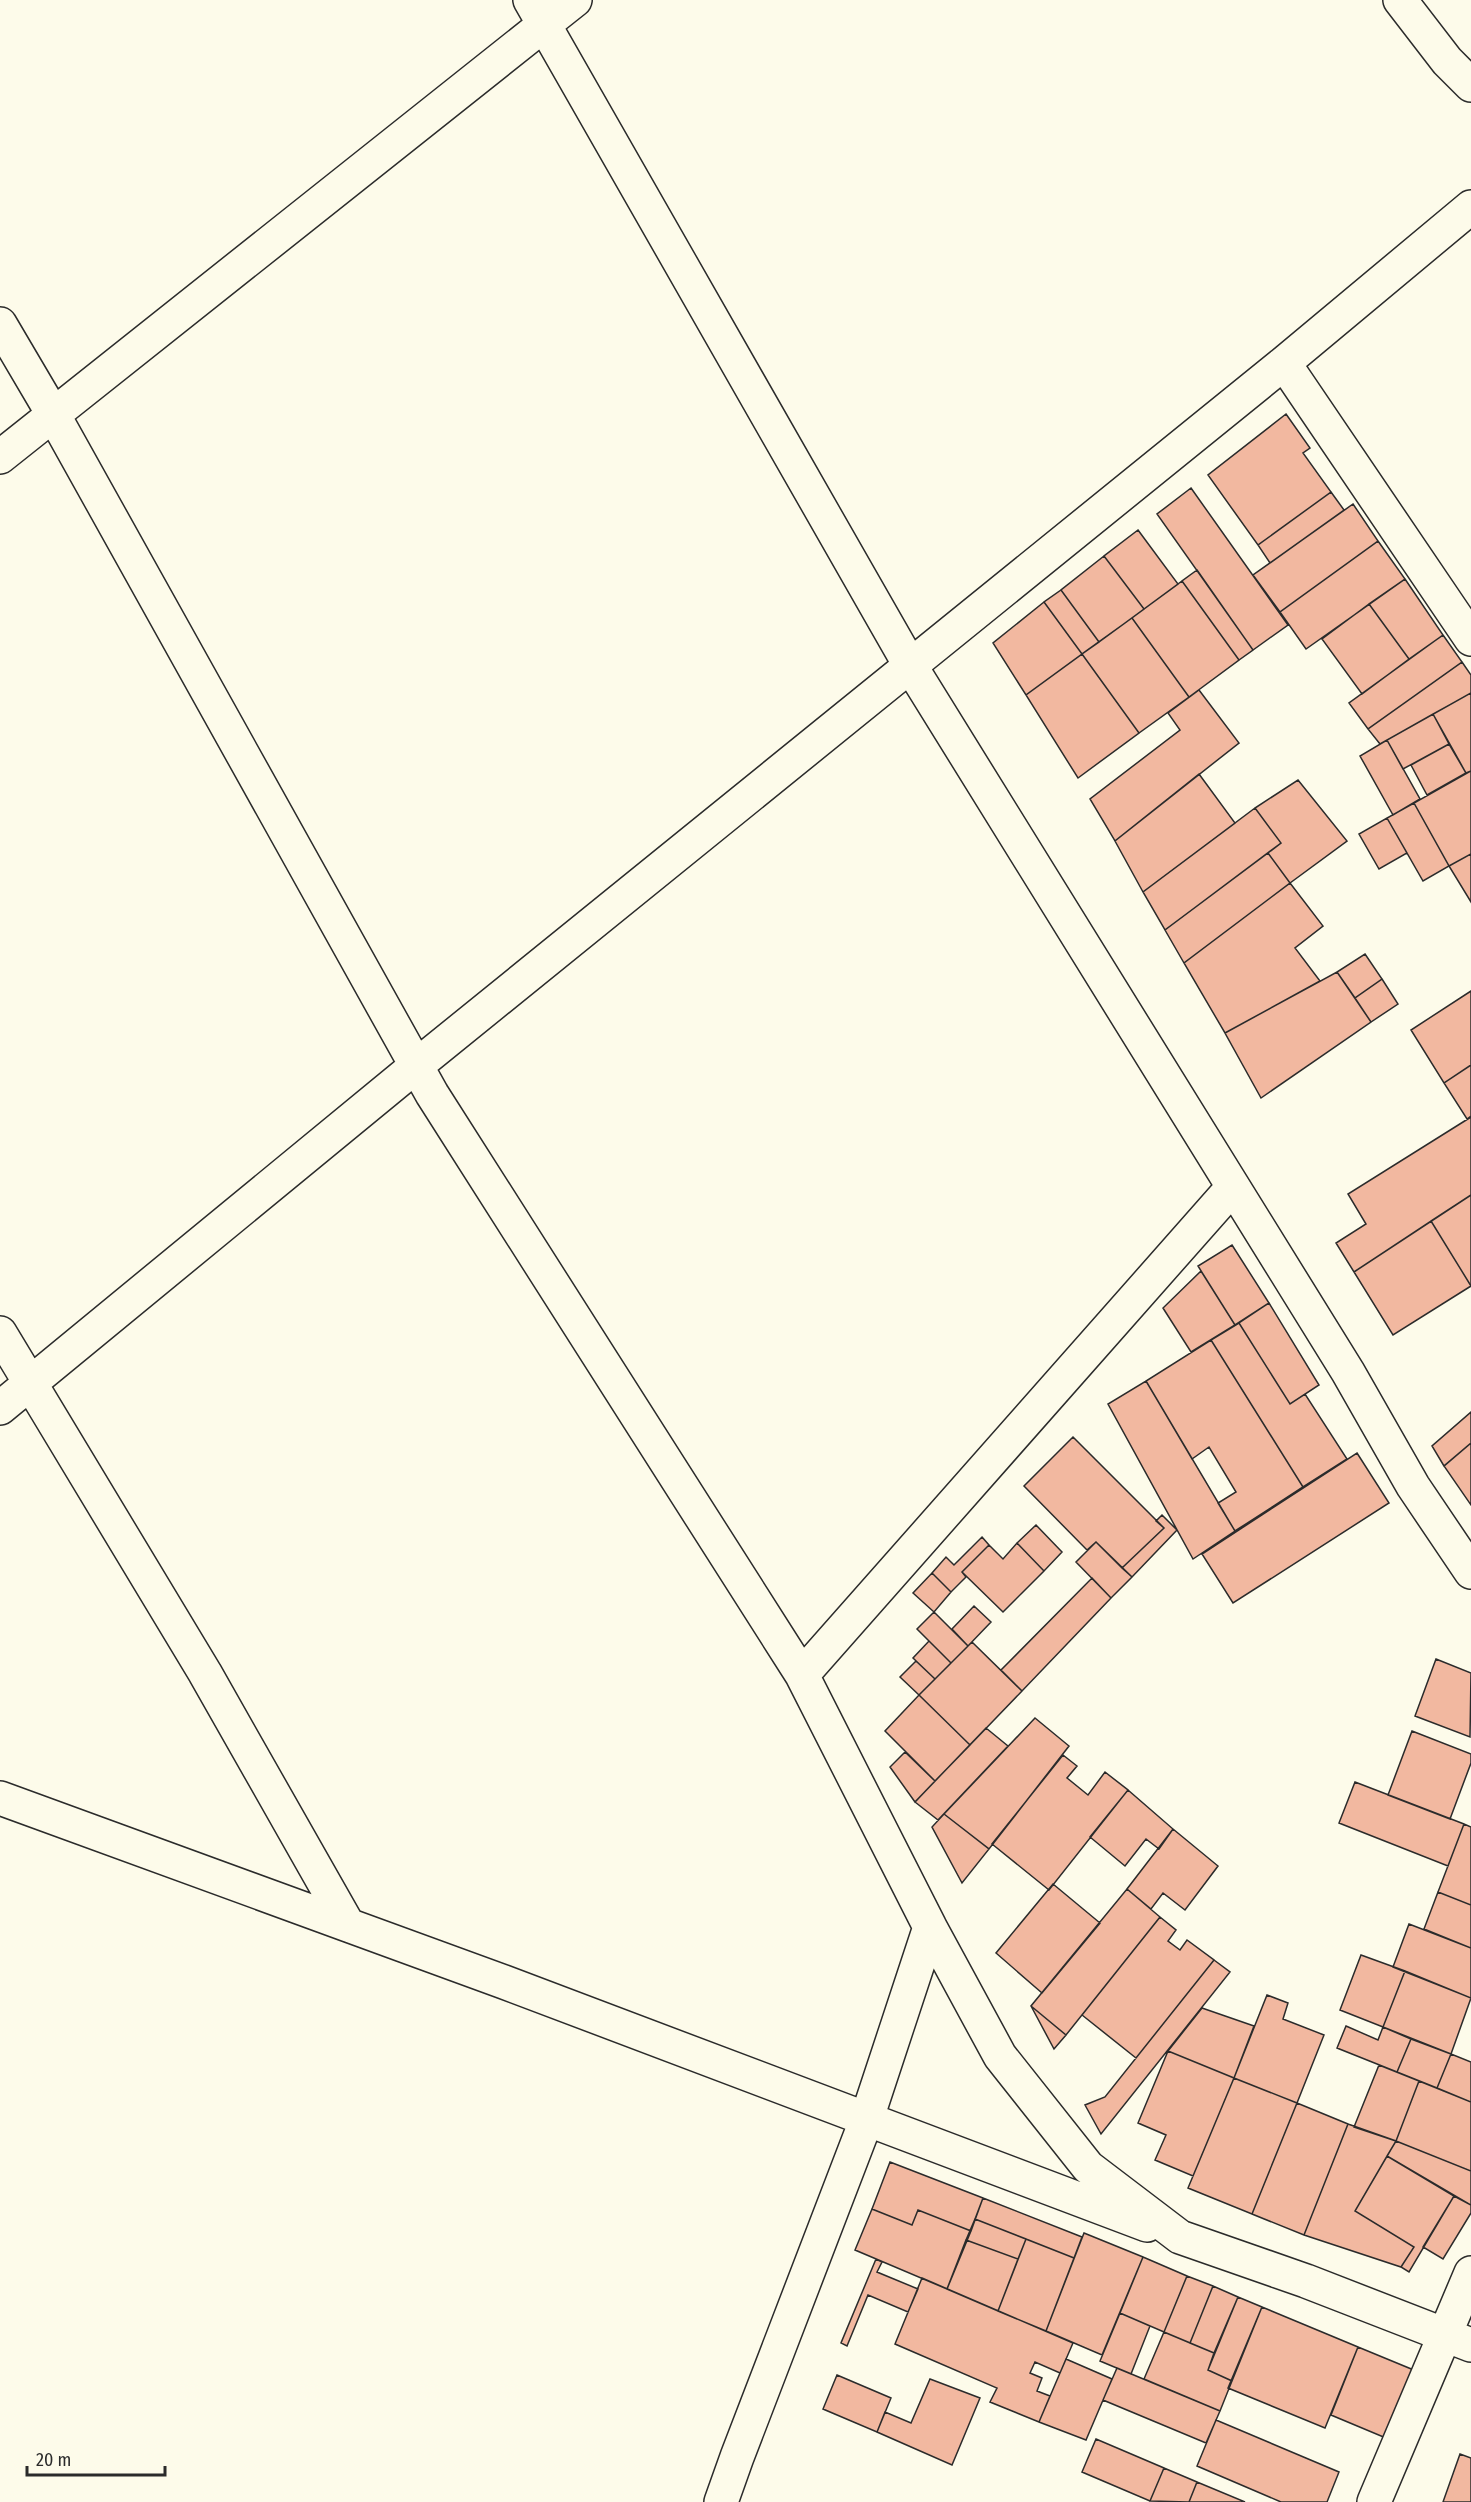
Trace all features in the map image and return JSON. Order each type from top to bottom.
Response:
[{"type":"street","points":[[0,457],[537,13],[575,0]]},
{"type":"street","points":[[1400,0],[1447,61],[1471,85]]},
{"type":"street","points":[[537,13],[911,667],[1348,1372],[1413,1486],[1471,1572]]},
{"type":"street","points":[[0,1408],[416,1066],[1284,363],[1471,207]]},
{"type":"street","points":[[0,324],[53,414],[416,1066],[802,1675],[930,1927],[1000,2056],[1088,2168],[1180,2237]]},
{"type":"street","points":[[1284,363],[1471,639]]},
{"type":"street","points":[[802,1675],[1233,1187]]},
{"type":"street","points":[[0,1333],[205,1673],[348,1925]]},
{"type":"street","points":[[0,1798],[504,1982],[866,2121],[1306,2281],[1457,2339]]},
{"type":"street","points":[[722,2502],[741,2446],[866,2121],[930,1927]]},
{"type":"street","points":[[1374,2502],[1457,2339],[1471,2273]]},
{"type":"building","points":[[1286,414],[1310,448],[1303,453],[1331,492],[1258,545],[1208,475]]},
{"type":"building","points":[[1191,488],[1288,625],[1253,650],[1157,514]]},
{"type":"building","points":[[1331,492],[1344,510],[1270,563],[1258,545]]},
{"type":"building","points":[[1353,504],[1378,541],[1280,612],[1253,575]]},
{"type":"building","points":[[1138,530],[1178,584],[1144,609],[1104,556]]},
{"type":"building","points":[[1378,541],[1405,579],[1306,649],[1280,612]]},
{"type":"building","points":[[1104,556],[1144,609],[1099,642],[1061,590]]},
{"type":"building","points":[[1197,570],[1253,650],[1239,660],[1182,581]]},
{"type":"building","points":[[1405,579],[1443,635],[1409,659],[1369,604]]},
{"type":"building","points":[[1182,581],[1239,660],[1189,697],[1132,618]]},
{"type":"building","points":[[1061,590],[1099,642],[1082,654],[1044,602]]},
{"type":"building","points":[[1044,602],[1082,654],[1026,695],[993,643]]},
{"type":"building","points":[[1369,604],[1409,659],[1362,694],[1322,639]]},
{"type":"building","points":[[1132,618],[1189,697],[1139,733],[1082,654]]},
{"type":"building","points":[[1443,635],[1462,662],[1368,729],[1349,703]]},
{"type":"building","points":[[1082,654],[1139,733],[1078,778],[1026,695]]},
{"type":"building","points":[[1462,662],[1471,675],[1471,693],[1380,744],[1368,729]]},
{"type":"building","points":[[1199,690],[1239,743],[1115,841],[1090,799],[1180,730],[1168,713]]},
{"type":"building","points":[[1471,693],[1471,771],[1466,773],[1433,714]]},
{"type":"building","points":[[1433,714],[1449,744],[1403,769],[1387,740]]},
{"type":"building","points":[[1387,740],[1420,799],[1393,815],[1360,756]]},
{"type":"building","points":[[1449,744],[1466,773],[1427,795],[1411,765]]},
{"type":"building","points":[[1471,771],[1471,854],[1449,866],[1414,803]]},
{"type":"building","points":[[1199,774],[1235,823],[1143,892],[1115,841]]},
{"type":"building","points":[[1298,780],[1347,841],[1290,883],[1268,853],[1281,843],[1255,808]]},
{"type":"building","points":[[1414,803],[1449,866],[1423,881],[1387,818]]},
{"type":"building","points":[[1255,808],[1281,843],[1165,930],[1143,892]]},
{"type":"building","points":[[1387,818],[1407,853],[1379,869],[1359,834]]},
{"type":"building","points":[[1268,853],[1290,883],[1184,963],[1165,930]]},
{"type":"building","points":[[1471,854],[1471,902],[1449,866]]},
{"type":"building","points":[[1290,883],[1323,926],[1295,948],[1320,981],[1225,1033],[1184,963]]},
{"type":"building","points":[[1365,954],[1382,979],[1355,998],[1337,972]]},
{"type":"building","points":[[1337,972],[1371,1022],[1261,1098],[1225,1033]]},
{"type":"building","points":[[1382,979],[1398,1004],[1371,1022],[1355,998]]},
{"type":"building","points":[[1471,991],[1471,1065],[1444,1083],[1411,1030]]},
{"type":"building","points":[[1471,1065],[1471,1116],[1467,1119],[1444,1083]]},
{"type":"building","points":[[1471,1117],[1471,1195],[1354,1272],[1336,1243],[1366,1224],[1348,1194]]},
{"type":"building","points":[[1471,1195],[1471,1286],[1431,1221]]},
{"type":"building","points":[[1431,1221],[1471,1286],[1393,1335],[1354,1272]]},
{"type":"building","points":[[1232,1245],[1269,1303],[1235,1325],[1198,1266]]},
{"type":"building","points":[[1201,1271],[1235,1325],[1191,1352],[1163,1308]]},
{"type":"building","points":[[1269,1303],[1319,1385],[1290,1404],[1239,1323]]},
{"type":"building","points":[[1239,1323],[1290,1404],[1305,1394],[1347,1459],[1303,1487],[1211,1340]]},
{"type":"building","points":[[1211,1340],[1303,1487],[1235,1531],[1218,1503],[1236,1492],[1209,1447],[1192,1459],[1146,1381]]},
{"type":"building","points":[[1146,1381],[1235,1531],[1193,1559],[1108,1404]]},
{"type":"building","points":[[1471,1412],[1471,1443],[1444,1466],[1432,1446]]},
{"type":"building","points":[[1073,1437],[1164,1528],[1122,1568],[1096,1542],[1087,1550],[1024,1486]]},
{"type":"building","points":[[1471,1443],[1471,1505],[1444,1466]]},
{"type":"building","points":[[1357,1453],[1389,1503],[1233,1603],[1202,1554]]},
{"type":"building","points":[[1162,1515],[1177,1530],[1132,1577],[1122,1568],[1164,1528],[1156,1521]]},
{"type":"building","points":[[1036,1525],[1062,1552],[1044,1571],[1017,1543]]},
{"type":"building","points":[[982,1537],[989,1545],[962,1572],[966,1577],[951,1592],[932,1573],[946,1557],[954,1565]]},
{"type":"building","points":[[1096,1542],[1132,1577],[1111,1598],[1076,1562]]},
{"type":"building","points":[[1017,1543],[1044,1571],[1003,1612],[962,1572],[989,1545],[1003,1559]]},
{"type":"building","points":[[932,1573],[951,1592],[934,1612],[913,1593]]},
{"type":"building","points":[[1092,1578],[1111,1598],[1022,1691],[1001,1670]]},
{"type":"building","points":[[974,1606],[991,1622],[968,1646],[952,1629]]},
{"type":"building","points":[[934,1612],[968,1646],[951,1663],[917,1629]]},
{"type":"building","points":[[929,1641],[951,1663],[935,1679],[913,1658]]},
{"type":"building","points":[[972,1642],[1022,1691],[970,1745],[919,1695]]},
{"type":"building","points":[[1436,1659],[1471,1673],[1470,1737],[1415,1716]]},
{"type":"building","points":[[916,1661],[935,1679],[919,1695],[900,1677]]},
{"type":"building","points":[[919,1695],[970,1745],[935,1781],[885,1731]]},
{"type":"building","points":[[1035,1718],[1069,1746],[989,1849],[944,1814]]},
{"type":"building","points":[[986,1728],[1008,1746],[938,1820],[915,1802]]},
{"type":"building","points":[[1412,1731],[1471,1754],[1471,1763],[1450,1819],[1388,1795]]},
{"type":"building","points":[[905,1752],[935,1781],[915,1802],[890,1767]]},
{"type":"building","points":[[1063,1755],[1077,1766],[1067,1778],[1088,1795],[1105,1772],[1128,1790],[1049,1890],[992,1844]]},
{"type":"building","points":[[1355,1782],[1464,1824],[1448,1866],[1339,1823]]},
{"type":"building","points":[[1128,1790],[1173,1829],[1159,1849],[1146,1839],[1125,1866],[1090,1837]]},
{"type":"building","points":[[944,1814],[989,1849],[962,1883],[932,1827]]},
{"type":"building","points":[[1464,1824],[1471,1827],[1471,1905],[1438,1892]]},
{"type":"building","points":[[1173,1829],[1218,1866],[1185,1910],[1163,1893],[1151,1909],[1127,1889]]},
{"type":"building","points":[[1053,1884],[1100,1923],[1042,1993],[996,1953]]},
{"type":"building","points":[[1127,1889],[1160,1917],[1066,2035],[1031,2006]]},
{"type":"building","points":[[1438,1892],[1471,1905],[1471,1948],[1424,1929]]},
{"type":"building","points":[[1160,1917],[1176,1930],[1168,1941],[1180,1950],[1187,1940],[1214,1960],[1136,2058],[1082,2015]]},
{"type":"building","points":[[1409,1924],[1471,1948],[1471,1998],[1393,1967]]},
{"type":"building","points":[[1361,1955],[1405,1971],[1383,2027],[1340,2010]]},
{"type":"building","points":[[1214,1960],[1230,1972],[1101,2134],[1085,2105],[1105,2097]]},
{"type":"building","points":[[1405,1971],[1471,1998],[1451,2054],[1383,2027]]},
{"type":"building","points":[[1267,1995],[1288,2003],[1283,2019],[1324,2035],[1297,2103],[1234,2078]]},
{"type":"building","points":[[1031,2006],[1066,2035],[1054,2049]]},
{"type":"building","points":[[1202,2008],[1254,2026],[1234,2078],[1168,2051]]},
{"type":"building","points":[[1346,2026],[1378,2040],[1383,2027],[1411,2039],[1397,2072],[1337,2048]]},
{"type":"building","points":[[1411,2039],[1451,2054],[1437,2088],[1397,2072]]},
{"type":"building","points":[[1168,2051],[1234,2078],[1193,2176],[1155,2160],[1166,2135],[1138,2123]]},
{"type":"building","points":[[1451,2054],[1471,2062],[1471,2102],[1437,2088]]},
{"type":"building","points":[[1379,2065],[1419,2081],[1396,2141],[1354,2127]]},
{"type":"building","points":[[1234,2078],[1297,2103],[1252,2214],[1188,2188]]},
{"type":"building","points":[[1419,2081],[1471,2102],[1471,2171],[1396,2141]]},
{"type":"building","points":[[1297,2103],[1348,2124],[1304,2235],[1252,2214]]},
{"type":"building","points":[[1348,2124],[1396,2141],[1355,2211],[1414,2247],[1401,2267],[1304,2235]]},
{"type":"building","points":[[1396,2141],[1471,2171],[1471,2205],[1387,2156]]},
{"type":"building","points":[[1387,2156],[1454,2196],[1409,2272],[1401,2267],[1414,2247],[1355,2211]]},
{"type":"building","points":[[890,2162],[983,2198],[971,2231],[918,2210],[912,2225],[872,2209]]},
{"type":"building","points":[[1454,2196],[1471,2205],[1471,2213],[1443,2259],[1423,2247]]},
{"type":"building","points":[[983,2198],[1082,2237],[1074,2258],[975,2219]]},
{"type":"building","points":[[872,2209],[912,2225],[918,2210],[971,2231],[947,2289],[855,2250]]},
{"type":"building","points":[[975,2219],[1026,2239],[1018,2259],[966,2240]]},
{"type":"building","points":[[1084,2233],[1143,2257],[1102,2355],[1046,2331]]},
{"type":"building","points":[[1026,2239],[1074,2258],[1046,2331],[998,2311]]},
{"type":"building","points":[[966,2240],[1018,2259],[998,2311],[947,2289]]},
{"type":"building","points":[[1143,2257],[1187,2276],[1164,2332],[1120,2313]]},
{"type":"building","points":[[876,2259],[882,2262],[877,2272],[918,2289],[908,2312],[868,2295],[847,2346],[841,2343]]},
{"type":"building","points":[[1187,2276],[1213,2286],[1190,2343],[1164,2332]]},
{"type":"building","points":[[922,2278],[1073,2343],[1060,2373],[1035,2362],[1030,2373],[1042,2378],[1037,2391],[1050,2396],[1039,2422],[990,2402],[997,2388],[895,2344]]},
{"type":"building","points":[[1213,2286],[1238,2297],[1214,2353],[1190,2343]]},
{"type":"building","points":[[1238,2297],[1262,2307],[1232,2381],[1208,2370]]},
{"type":"building","points":[[1262,2307],[1358,2347],[1325,2428],[1228,2388]]},
{"type":"building","points":[[1120,2313],[1150,2326],[1131,2374],[1100,2361]]},
{"type":"building","points":[[1164,2332],[1214,2353],[1208,2370],[1232,2381],[1220,2411],[1144,2379]]},
{"type":"building","points":[[1358,2347],[1421,2373],[1393,2441],[1331,2415]]},
{"type":"building","points":[[1066,2359],[1112,2379],[1086,2440],[1039,2422]]},
{"type":"building","points":[[1117,2368],[1220,2411],[1206,2443],[1103,2400]]},
{"type":"building","points":[[837,2375],[891,2398],[877,2432],[823,2409]]},
{"type":"building","points":[[930,2379],[980,2398],[952,2465],[877,2432],[885,2412],[911,2423]]},
{"type":"building","points":[[1216,2420],[1339,2472],[1327,2502],[1281,2502],[1197,2466]]},
{"type":"building","points":[[1096,2439],[1164,2468],[1150,2501],[1082,2472]]},
{"type":"building","points":[[1460,2454],[1471,2458],[1471,2502],[1443,2502]]},
{"type":"building","points":[[1164,2468],[1197,2482],[1189,2502],[1150,2501]]},
{"type":"building","points":[[1197,2482],[1245,2502],[1189,2502]]}]
